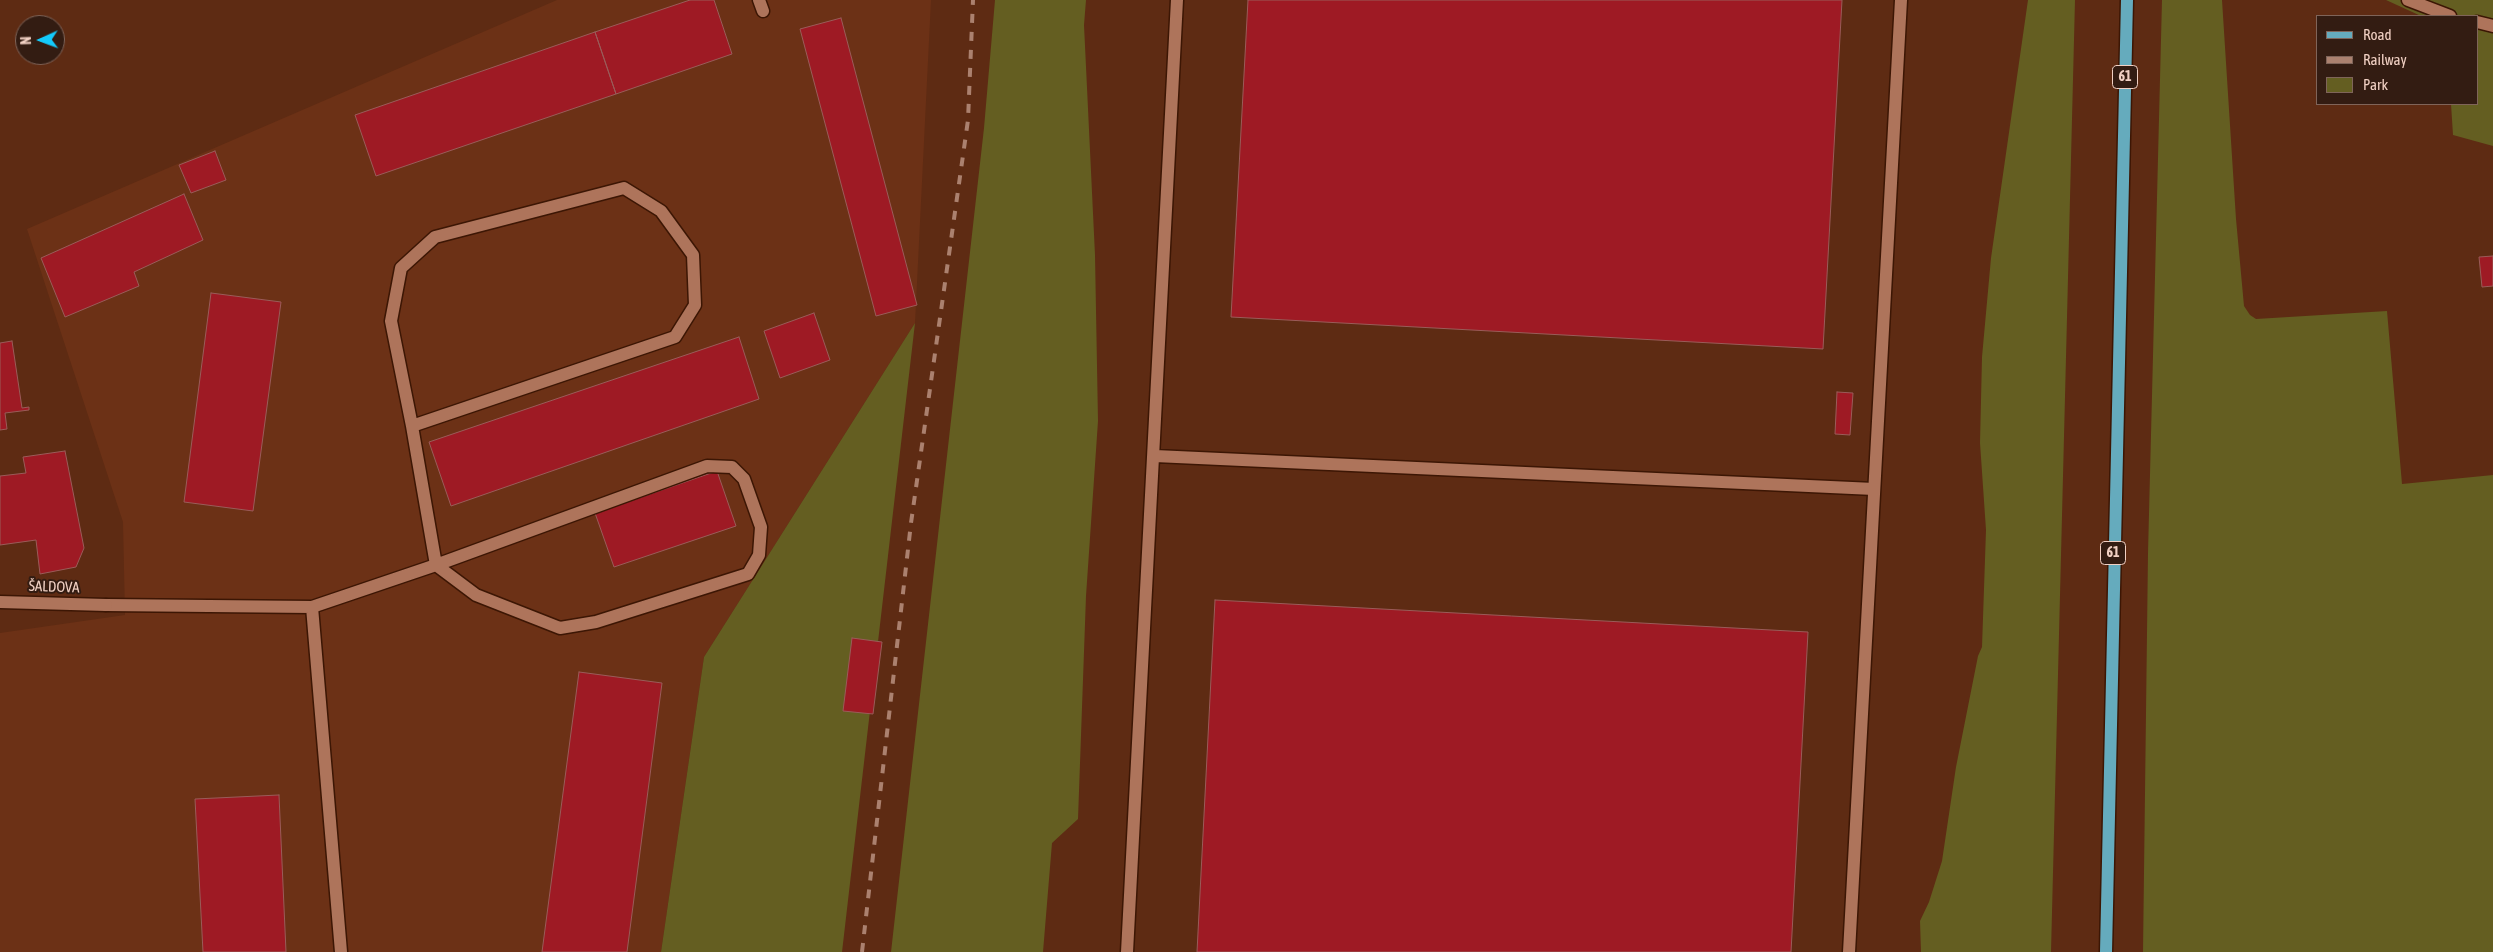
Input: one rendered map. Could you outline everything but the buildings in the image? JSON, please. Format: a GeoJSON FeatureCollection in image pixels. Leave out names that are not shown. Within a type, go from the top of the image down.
{"type":"FeatureCollection","features":[{"type":"Feature","properties":{"kind":"main road","name":"61"},"geometry":{"type":"LineString","coordinates":[[2106,952],[2127,0]]}},
{"type":"Feature","properties":{"kind":"street"},"geometry":{"type":"LineString","coordinates":[[1127,952],[1155,456],[1177,0]]}},
{"type":"Feature","properties":{"kind":"street"},"geometry":{"type":"LineString","coordinates":[[1849,952],[1901,0]]}},
{"type":"Feature","properties":{"kind":"street"},"geometry":{"type":"LineString","coordinates":[[2408,0],[2447,15]]}},
{"type":"Feature","properties":{"kind":"street"},"geometry":{"type":"LineString","coordinates":[[2478,22],[2493,26]]}},
{"type":"Feature","properties":{"kind":"street"},"geometry":{"type":"LineString","coordinates":[[412,426],[675,337],[695,305],[693,255],[661,211],[624,188],[435,237],[401,268],[391,321],[412,426],[436,564]]}},
{"type":"Feature","properties":{"kind":"street"},"geometry":{"type":"LineString","coordinates":[[1155,456],[1874,489]]}},
{"type":"Feature","properties":{"kind":"street","name":"ŠALDOVA"},"geometry":{"type":"LineString","coordinates":[[0,602],[312,607],[707,466],[732,467],[744,479],[761,527],[759,555],[748,574],[596,622],[560,628],[476,596],[436,564]]}},
{"type":"Feature","properties":{"kind":"street"},"geometry":{"type":"LineString","coordinates":[[312,607],[341,952]]}},
{"type":"Feature","properties":{"kind":"shaded area"},"geometry":{"type":"Polygon","coordinates":[[[557,0],[931,0],[915,323],[704,657],[661,952],[0,952],[0,633],[125,615],[123,522],[27,229],[557,0]]]}},
{"type":"Feature","properties":{"kind":"green space"},"geometry":{"type":"Polygon","coordinates":[[[995,0],[1086,0],[1084,25],[1095,255],[1098,421],[1086,596],[1078,819],[1052,843],[1043,952],[891,952],[984,128],[995,0]]]}},
{"type":"Feature","properties":{"kind":"green space"},"geometry":{"type":"Polygon","coordinates":[[[2028,0],[2075,0],[2051,952],[1921,952],[1920,921],[1929,902],[1942,861],[1956,767],[1978,656],[1982,647],[1986,530],[1980,443],[1982,357],[1991,258],[2028,0]]]}},
{"type":"Feature","properties":{"kind":"green space"},"geometry":{"type":"Polygon","coordinates":[[[2162,0],[2222,0],[2236,219],[2244,306],[2250,315],[2256,319],[2387,311],[2402,484],[2493,475],[2493,952],[2143,952],[2148,553],[2162,0]]]}},
{"type":"Feature","properties":{"kind":"green space"},"geometry":{"type":"Polygon","coordinates":[[[2386,0],[2493,0],[2493,146],[2453,135],[2451,105],[2478,105],[2478,15],[2419,15],[2386,0]]]}},
{"type":"Feature","properties":{"kind":"green space"},"geometry":{"type":"Polygon","coordinates":[[[915,323],[842,952],[661,952],[704,657],[915,323]]]}},
{"type":"Feature","properties":{"kind":"railway"},"geometry":{"type":"LineString","coordinates":[[862,952],[911,523],[968,120],[973,0]]}}]}
